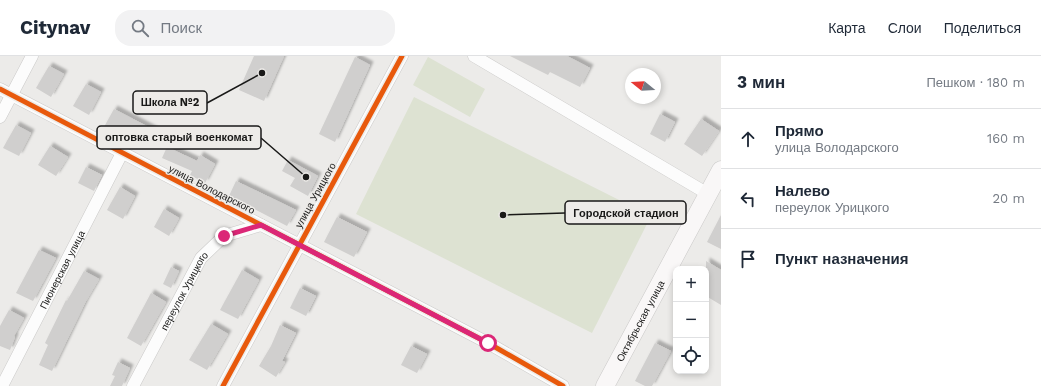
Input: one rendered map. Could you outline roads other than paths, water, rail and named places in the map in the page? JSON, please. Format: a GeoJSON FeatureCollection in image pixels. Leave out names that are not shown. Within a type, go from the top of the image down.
{"type":"FeatureCollection","features":[{"type":"Feature","properties":{"kind":"street"},"geometry":{"type":"LineString","coordinates":[[0,117],[32,56]]}},
{"type":"Feature","properties":{"kind":"street","name":"улица Урицкого"},"geometry":{"type":"LineString","coordinates":[[223,386],[298,244],[402,56]]}},
{"type":"Feature","properties":{"kind":"street"},"geometry":{"type":"LineString","coordinates":[[474,56],[708,194]]}},
{"type":"Feature","properties":{"kind":"street","name":"улица Володарского"},"geometry":{"type":"LineString","coordinates":[[0,89],[488,343],[563,386]]}},
{"type":"Feature","properties":{"kind":"street","name":"Пионерская улица"},"geometry":{"type":"LineString","coordinates":[[2,386],[122,153]]}},
{"type":"Feature","properties":{"kind":"street","name":"Октябрьская улица"},"geometry":{"type":"LineString","coordinates":[[605,386],[721,170]]}},
{"type":"Feature","properties":{"kind":"street","name":"переулок Урицкого"},"geometry":{"type":"LineString","coordinates":[[133,386],[201,258],[224,236],[261,225]]}},
{"type":"Feature","properties":{"kind":"place","name":"Школа №2"},"geometry":{"type":"Point","coordinates":[262,73]}},
{"type":"Feature","properties":{"kind":"place","name":"оптовка старый военкомат"},"geometry":{"type":"Point","coordinates":[306,177]}},
{"type":"Feature","properties":{"kind":"place","name":"Городской стадион"},"geometry":{"type":"Point","coordinates":[503,215]}}]}
